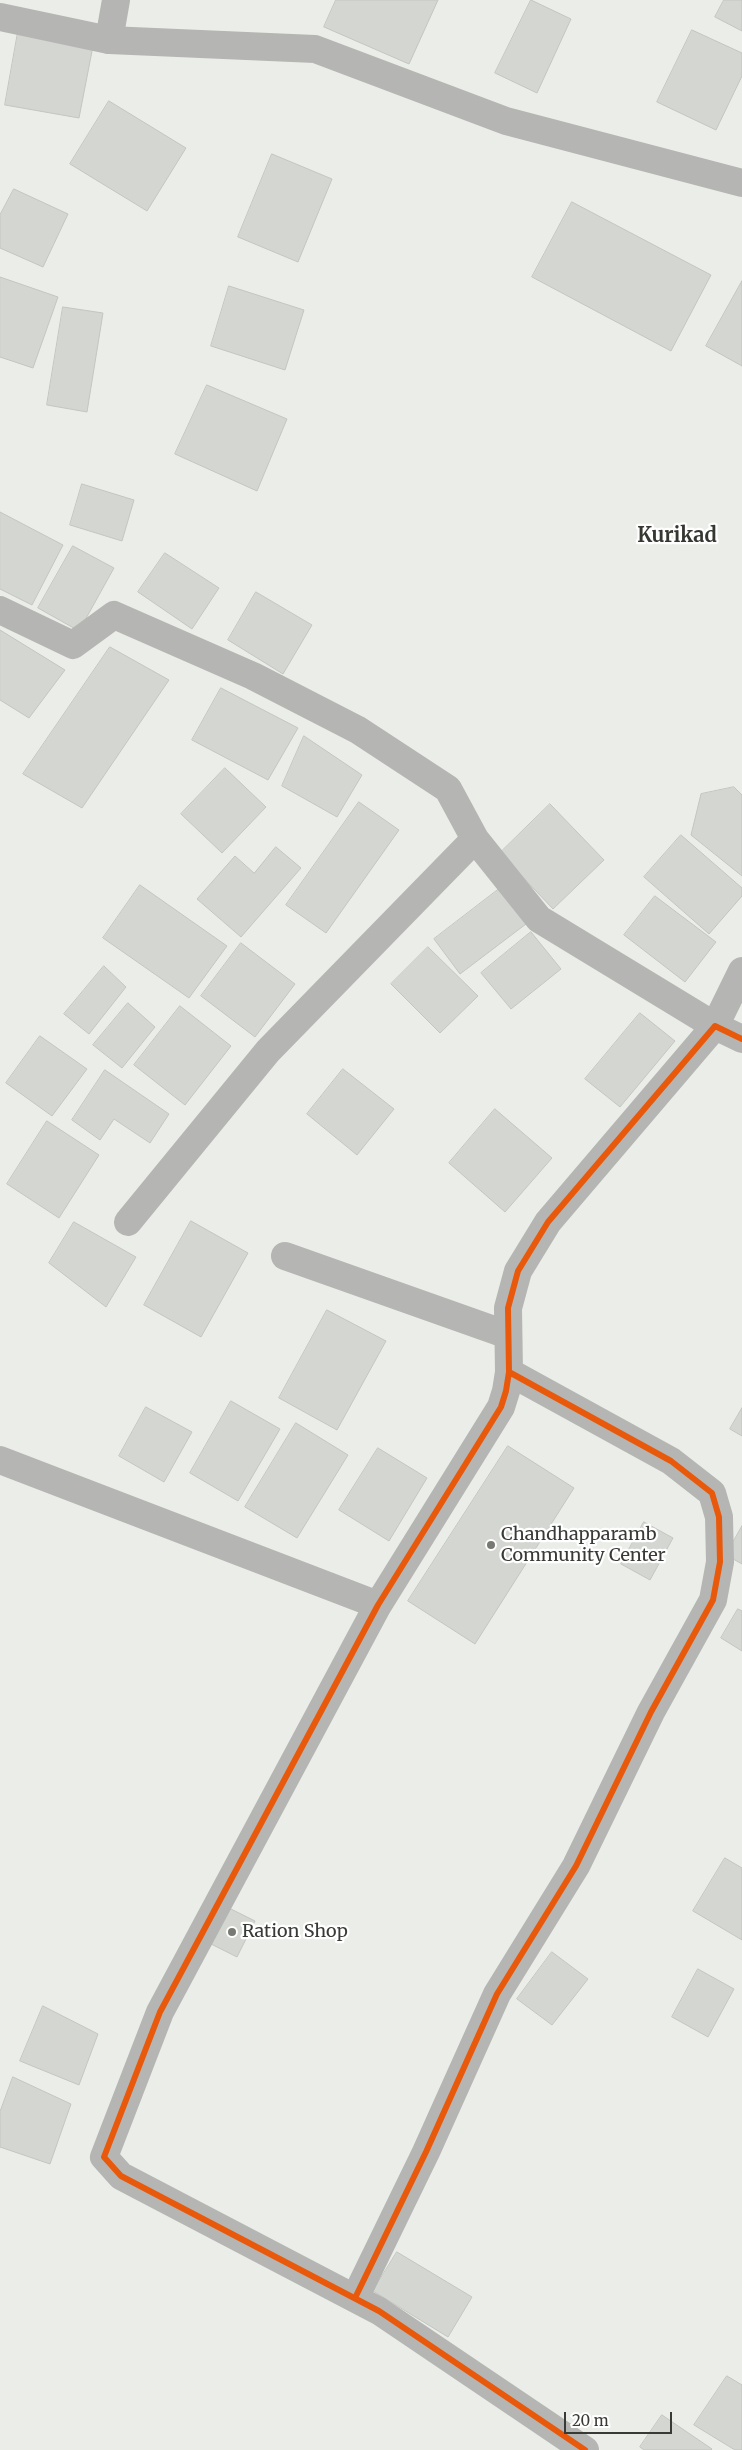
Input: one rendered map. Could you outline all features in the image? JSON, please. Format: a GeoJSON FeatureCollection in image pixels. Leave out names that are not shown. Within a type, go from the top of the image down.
{"type":"FeatureCollection","features":[{"type":"Feature","properties":{"kind":"street"},"geometry":{"type":"LineString","coordinates":[[109,40],[116,0]]}},
{"type":"Feature","properties":{"kind":"street"},"geometry":{"type":"LineString","coordinates":[[0,17],[109,40],[316,49],[506,121],[742,183]]}},
{"type":"Feature","properties":{"kind":"street"},"geometry":{"type":"LineString","coordinates":[[0,610],[73,645],[114,615],[252,676],[358,730],[448,789],[475,839],[539,919],[715,1026],[742,1039]]}},
{"type":"Feature","properties":{"kind":"street"},"geometry":{"type":"LineString","coordinates":[[128,1222],[268,1051],[475,839]]}},
{"type":"Feature","properties":{"kind":"street"},"geometry":{"type":"LineString","coordinates":[[585,2450],[379,2311],[120,2176],[104,2157],[160,2012],[378,1605],[501,1407],[509,1372],[508,1308],[518,1271],[548,1222],[715,1026],[742,971]]}},
{"type":"Feature","properties":{"kind":"street"},"geometry":{"type":"LineString","coordinates":[[285,1256],[508,1335]]}},
{"type":"Feature","properties":{"kind":"street"},"geometry":{"type":"LineString","coordinates":[[355,2298],[426,2152],[497,1994],[576,1866],[651,1712],[713,1600],[720,1562],[719,1517],[712,1493],[671,1461],[509,1372]]}},
{"type":"Feature","properties":{"kind":"street"},"geometry":{"type":"LineString","coordinates":[[0,1460],[378,1605]]}},
{"type":"Feature","properties":{"kind":"building"},"geometry":{"type":"Polygon","coordinates":[[[336,0],[438,0],[409,64],[324,27],[336,0]]]}},
{"type":"Feature","properties":{"kind":"building"},"geometry":{"type":"Polygon","coordinates":[[[531,0],[571,19],[537,93],[495,73],[531,0]]]}},
{"type":"Feature","properties":{"kind":"building"},"geometry":{"type":"Polygon","coordinates":[[[724,0],[742,0],[742,31],[715,17],[724,0]]]}},
{"type":"Feature","properties":{"kind":"building"},"geometry":{"type":"Polygon","coordinates":[[[692,30],[742,53],[742,76],[716,130],[657,102],[692,30]]]}},
{"type":"Feature","properties":{"kind":"building"},"geometry":{"type":"Polygon","coordinates":[[[18,32],[93,46],[79,118],[5,105],[18,32]]]}},
{"type":"Feature","properties":{"kind":"building"},"geometry":{"type":"Polygon","coordinates":[[[109,101],[186,148],[147,211],[70,164],[109,101]]]}},
{"type":"Feature","properties":{"kind":"building"},"geometry":{"type":"Polygon","coordinates":[[[272,154],[332,179],[298,262],[238,237],[272,154]]]}},
{"type":"Feature","properties":{"kind":"building"},"geometry":{"type":"Polygon","coordinates":[[[14,189],[68,214],[43,267],[0,248],[0,215],[14,189]]]}},
{"type":"Feature","properties":{"kind":"building"},"geometry":{"type":"Polygon","coordinates":[[[572,202],[711,275],[671,351],[532,277],[572,202]]]}},
{"type":"Feature","properties":{"kind":"building"},"geometry":{"type":"Polygon","coordinates":[[[0,277],[58,297],[33,368],[0,357],[0,277]]]}},
{"type":"Feature","properties":{"kind":"building"},"geometry":{"type":"Polygon","coordinates":[[[742,281],[742,366],[706,346],[742,281]]]}},
{"type":"Feature","properties":{"kind":"building"},"geometry":{"type":"Polygon","coordinates":[[[229,286],[304,310],[285,370],[211,346],[229,286]]]}},
{"type":"Feature","properties":{"kind":"building"},"geometry":{"type":"Polygon","coordinates":[[[63,307],[103,313],[87,412],[47,405],[63,307]]]}},
{"type":"Feature","properties":{"kind":"building"},"geometry":{"type":"Polygon","coordinates":[[[207,385],[287,419],[257,491],[175,454],[207,385]]]}},
{"type":"Feature","properties":{"kind":"building"},"geometry":{"type":"Polygon","coordinates":[[[82,484],[134,500],[122,541],[70,525],[82,484]]]}},
{"type":"Feature","properties":{"kind":"building"},"geometry":{"type":"Polygon","coordinates":[[[0,512],[63,545],[32,605],[0,589],[0,512]]]}},
{"type":"Feature","properties":{"kind":"building"},"geometry":{"type":"Polygon","coordinates":[[[73,546],[114,568],[79,631],[38,608],[73,546]]]}},
{"type":"Feature","properties":{"kind":"building"},"geometry":{"type":"Polygon","coordinates":[[[165,553],[219,588],[192,629],[138,592],[165,553]]]}},
{"type":"Feature","properties":{"kind":"building"},"geometry":{"type":"Polygon","coordinates":[[[256,592],[312,625],[283,674],[228,640],[256,592]]]}},
{"type":"Feature","properties":{"kind":"building"},"geometry":{"type":"Polygon","coordinates":[[[0,630],[65,670],[29,718],[0,700],[0,630]]]}},
{"type":"Feature","properties":{"kind":"building"},"geometry":{"type":"Polygon","coordinates":[[[110,647],[169,680],[82,808],[23,774],[110,647]]]}},
{"type":"Feature","properties":{"kind":"building"},"geometry":{"type":"Polygon","coordinates":[[[221,688],[298,728],[268,780],[192,740],[221,688]]]}},
{"type":"Feature","properties":{"kind":"building"},"geometry":{"type":"Polygon","coordinates":[[[304,736],[362,775],[337,817],[282,786],[304,736]]]}},
{"type":"Feature","properties":{"kind":"building"},"geometry":{"type":"Polygon","coordinates":[[[225,768],[266,807],[222,853],[181,814],[225,768]]]}},
{"type":"Feature","properties":{"kind":"building"},"geometry":{"type":"Polygon","coordinates":[[[734,787],[742,795],[742,876],[691,835],[701,794],[734,787]]]}},
{"type":"Feature","properties":{"kind":"building"},"geometry":{"type":"Polygon","coordinates":[[[359,802],[399,830],[326,933],[286,905],[359,802]]]}},
{"type":"Feature","properties":{"kind":"building"},"geometry":{"type":"Polygon","coordinates":[[[550,804],[604,860],[553,909],[500,853],[550,804]]]}},
{"type":"Feature","properties":{"kind":"building"},"geometry":{"type":"Polygon","coordinates":[[[681,835],[742,888],[742,896],[709,934],[644,877],[681,835]]]}},
{"type":"Feature","properties":{"kind":"building"},"geometry":{"type":"Polygon","coordinates":[[[276,847],[301,868],[241,937],[197,899],[235,856],[254,873],[276,847]]]}},
{"type":"Feature","properties":{"kind":"building"},"geometry":{"type":"Polygon","coordinates":[[[140,885],[227,946],[189,998],[103,938],[140,885]]]}},
{"type":"Feature","properties":{"kind":"building"},"geometry":{"type":"Polygon","coordinates":[[[499,889],[526,924],[460,974],[434,939],[499,889]]]}},
{"type":"Feature","properties":{"kind":"building"},"geometry":{"type":"Polygon","coordinates":[[[655,896],[716,942],[685,982],[624,935],[655,896]]]}},
{"type":"Feature","properties":{"kind":"building"},"geometry":{"type":"Polygon","coordinates":[[[531,932],[561,969],[511,1009],[481,973],[531,932]]]}},
{"type":"Feature","properties":{"kind":"building"},"geometry":{"type":"Polygon","coordinates":[[[241,943],[295,984],[255,1037],[201,996],[241,943]]]}},
{"type":"Feature","properties":{"kind":"building"},"geometry":{"type":"Polygon","coordinates":[[[428,947],[478,996],[440,1033],[391,984],[428,947]]]}},
{"type":"Feature","properties":{"kind":"building"},"geometry":{"type":"Polygon","coordinates":[[[104,966],[126,987],[89,1034],[64,1014],[104,966]]]}},
{"type":"Feature","properties":{"kind":"building"},"geometry":{"type":"Polygon","coordinates":[[[128,1003],[155,1027],[122,1068],[93,1045],[128,1003]]]}},
{"type":"Feature","properties":{"kind":"building"},"geometry":{"type":"Polygon","coordinates":[[[180,1006],[231,1046],[185,1105],[134,1065],[180,1006]]]}},
{"type":"Feature","properties":{"kind":"building"},"geometry":{"type":"Polygon","coordinates":[[[640,1013],[675,1041],[620,1107],[585,1079],[640,1013]]]}},
{"type":"Feature","properties":{"kind":"building"},"geometry":{"type":"Polygon","coordinates":[[[40,1036],[87,1069],[52,1116],[6,1083],[40,1036]]]}},
{"type":"Feature","properties":{"kind":"building"},"geometry":{"type":"Polygon","coordinates":[[[343,1069],[394,1109],[357,1155],[307,1114],[343,1069]]]}},
{"type":"Feature","properties":{"kind":"building"},"geometry":{"type":"Polygon","coordinates":[[[105,1070],[169,1114],[150,1143],[114,1119],[100,1140],[72,1120],[105,1070]]]}},
{"type":"Feature","properties":{"kind":"building"},"geometry":{"type":"Polygon","coordinates":[[[495,1109],[552,1158],[505,1212],[449,1163],[495,1109]]]}},
{"type":"Feature","properties":{"kind":"building"},"geometry":{"type":"Polygon","coordinates":[[[47,1121],[99,1155],[59,1218],[7,1184],[47,1121]]]}},
{"type":"Feature","properties":{"kind":"building"},"geometry":{"type":"Polygon","coordinates":[[[191,1221],[248,1253],[201,1337],[144,1305],[191,1221]]]}},
{"type":"Feature","properties":{"kind":"building"},"geometry":{"type":"Polygon","coordinates":[[[74,1222],[136,1257],[106,1307],[49,1263],[74,1222]]]}},
{"type":"Feature","properties":{"kind":"building"},"geometry":{"type":"Polygon","coordinates":[[[327,1310],[386,1341],[337,1430],[279,1398],[327,1310]]]}},
{"type":"Feature","properties":{"kind":"building"},"geometry":{"type":"Polygon","coordinates":[[[231,1401],[280,1429],[238,1501],[190,1473],[231,1401]]]}},
{"type":"Feature","properties":{"kind":"building"},"geometry":{"type":"Polygon","coordinates":[[[146,1407],[192,1432],[164,1482],[119,1456],[146,1407]]]}},
{"type":"Feature","properties":{"kind":"building"},"geometry":{"type":"Polygon","coordinates":[[[742,1408],[742,1436],[730,1429],[742,1408]]]}},
{"type":"Feature","properties":{"kind":"building"},"geometry":{"type":"Polygon","coordinates":[[[296,1423],[348,1455],[297,1538],[245,1507],[296,1423]]]}},
{"type":"Feature","properties":{"kind":"building","name":"Chandhapparamb Community Center"},"geometry":{"type":"Polygon","coordinates":[[[508,1446],[574,1488],[475,1644],[408,1601],[508,1446]]]}},
{"type":"Feature","properties":{"kind":"building"},"geometry":{"type":"Polygon","coordinates":[[[378,1448],[427,1478],[389,1541],[339,1510],[378,1448]]]}},
{"type":"Feature","properties":{"kind":"building"},"geometry":{"type":"Polygon","coordinates":[[[644,1522],[673,1538],[650,1580],[621,1564],[644,1522]]]}},
{"type":"Feature","properties":{"kind":"building"},"geometry":{"type":"Polygon","coordinates":[[[742,1526],[742,1564],[726,1555],[742,1526]]]}},
{"type":"Feature","properties":{"kind":"building"},"geometry":{"type":"Polygon","coordinates":[[[738,1609],[742,1611],[742,1651],[721,1638],[738,1609]]]}},
{"type":"Feature","properties":{"kind":"building"},"geometry":{"type":"Polygon","coordinates":[[[725,1858],[742,1868],[742,1940],[693,1911],[725,1858]]]}},
{"type":"Feature","properties":{"kind":"building","name":"Ration Shop"},"geometry":{"type":"Polygon","coordinates":[[[227,1907],[255,1921],[237,1957],[209,1943],[227,1907]]]}},
{"type":"Feature","properties":{"kind":"building"},"geometry":{"type":"Polygon","coordinates":[[[552,1952],[588,1979],[552,2025],[517,1999],[552,1952]]]}},
{"type":"Feature","properties":{"kind":"building"},"geometry":{"type":"Polygon","coordinates":[[[698,1969],[734,1989],[708,2037],[672,2017],[698,1969]]]}},
{"type":"Feature","properties":{"kind":"building"},"geometry":{"type":"Polygon","coordinates":[[[43,2006],[98,2034],[79,2085],[20,2061],[43,2006]]]}},
{"type":"Feature","properties":{"kind":"building"},"geometry":{"type":"Polygon","coordinates":[[[13,2077],[71,2104],[50,2164],[0,2147],[0,2112],[13,2077]]]}},
{"type":"Feature","properties":{"kind":"building"},"geometry":{"type":"Polygon","coordinates":[[[397,2252],[472,2297],[448,2337],[373,2291],[397,2252]]]}},
{"type":"Feature","properties":{"kind":"building"},"geometry":{"type":"Polygon","coordinates":[[[727,2376],[742,2385],[742,2450],[735,2450],[694,2425],[727,2376]]]}},
{"type":"Feature","properties":{"kind":"building"},"geometry":{"type":"Polygon","coordinates":[[[662,2415],[712,2449],[644,2450],[640,2447],[662,2415]]]}},
{"type":"Feature","properties":{"kind":"cycle path"},"geometry":{"type":"LineString","coordinates":[[585,2450],[379,2311],[121,2176],[104,2157],[160,2012],[378,1605],[501,1407],[509,1372],[508,1308],[518,1271],[548,1222],[715,1026],[742,1039]]}},
{"type":"Feature","properties":{"kind":"cycle path"},"geometry":{"type":"LineString","coordinates":[[355,2298],[426,2152],[497,1994],[576,1866],[651,1712],[713,1600],[720,1562],[719,1517],[712,1493],[671,1461],[509,1372]]}},
{"type":"Feature","properties":{"kind":"place","name":"Chandhapparamb Community Center"},"geometry":{"type":"Point","coordinates":[491,1545]}},
{"type":"Feature","properties":{"kind":"place","name":"Ration Shop"},"geometry":{"type":"Point","coordinates":[232,1932]}},
{"type":"Feature","properties":{"kind":"district","name":"Kurikad"},"geometry":{"type":"Point","coordinates":[677,536]}}]}
